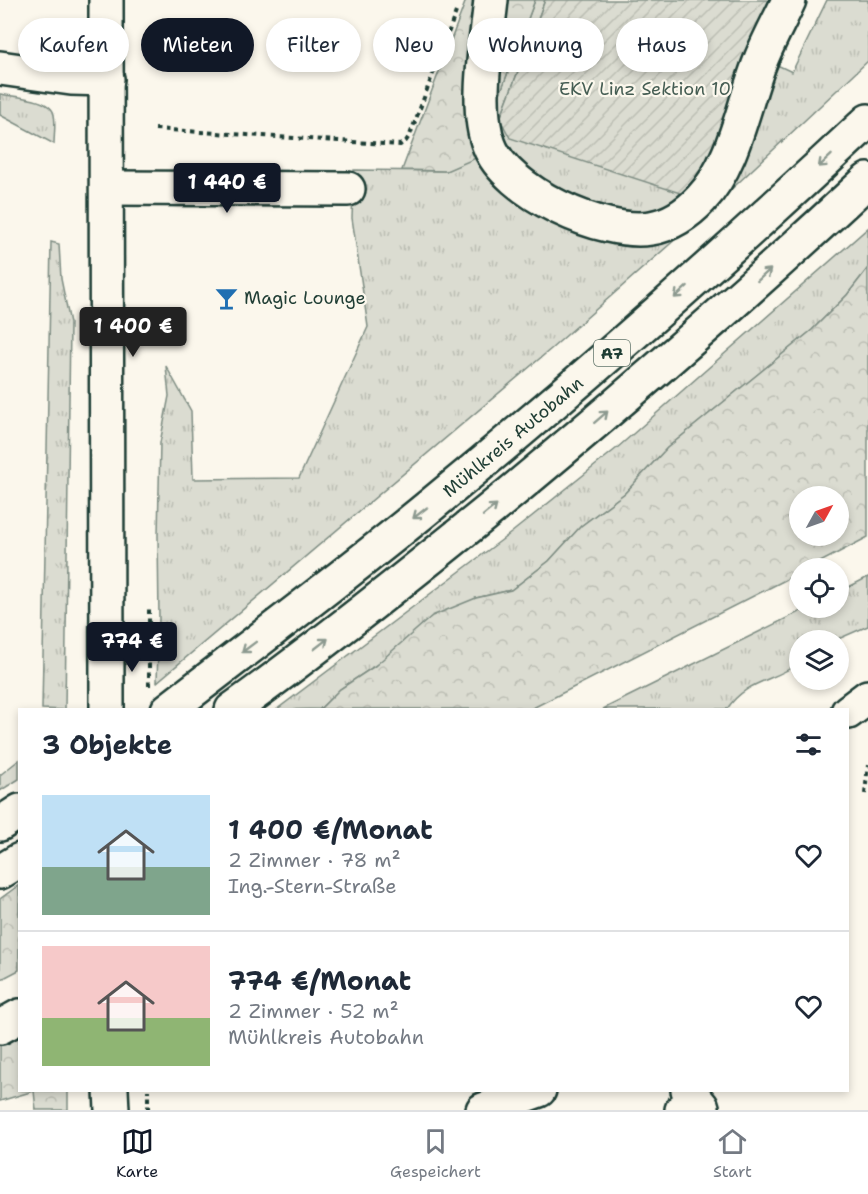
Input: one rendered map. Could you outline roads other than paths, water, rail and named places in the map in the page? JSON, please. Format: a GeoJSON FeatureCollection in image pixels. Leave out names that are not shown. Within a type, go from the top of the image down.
{"type":"FeatureCollection","features":[{"type":"Feature","properties":{"kind":"main road"},"geometry":{"type":"LineString","coordinates":[[106,0],[107,708]]}},
{"type":"Feature","properties":{"kind":"main road"},"geometry":{"type":"LineString","coordinates":[[491,0],[482,103],[484,126],[492,153],[514,180],[544,199],[605,225],[623,229],[640,229],[664,225],[681,216],[701,199],[716,181],[728,156],[760,60],[789,0]]}},
{"type":"Feature","properties":{"kind":"main road"},"geometry":{"type":"LineString","coordinates":[[0,68],[71,78],[106,79]]}},
{"type":"Feature","properties":{"kind":"main road","name":"Mühlkreis Autobahn"},"geometry":{"type":"LineString","coordinates":[[158,698],[345,573],[551,406],[736,243],[868,121]]}},
{"type":"Feature","properties":{"kind":"main road","name":"A7"},"geometry":{"type":"LineString","coordinates":[[235,708],[372,604],[557,455],[688,342],[868,180]]}},
{"type":"Feature","properties":{"kind":"main road"},"geometry":{"type":"LineString","coordinates":[[107,188],[348,189]]}},
{"type":"Feature","properties":{"kind":"main road"},"geometry":{"type":"LineString","coordinates":[[849,711],[868,697]]}},
{"type":"Feature","properties":{"kind":"main road"},"geometry":{"type":"LineString","coordinates":[[0,824],[18,812]]}},
{"type":"Feature","properties":{"kind":"main road"},"geometry":{"type":"LineString","coordinates":[[0,872],[18,861]]}},
{"type":"Feature","properties":{"kind":"main road"},"geometry":{"type":"LineString","coordinates":[[0,1027],[18,1017]]}},
{"type":"Feature","properties":{"kind":"main road"},"geometry":{"type":"LineString","coordinates":[[111,1092],[111,1110]]}},
{"type":"Feature","properties":{"kind":"main road"},"geometry":{"type":"LineString","coordinates":[[483,1110],[533,1092]]}},
{"type":"Feature","properties":{"kind":"place","name":"Magic Lounge"},"geometry":{"type":"Point","coordinates":[226,298]}},
{"type":"Feature","properties":{"kind":"park label","name":"EKV Linz Sektion 10"},"geometry":{"type":"Point","coordinates":[645,89]}}]}
